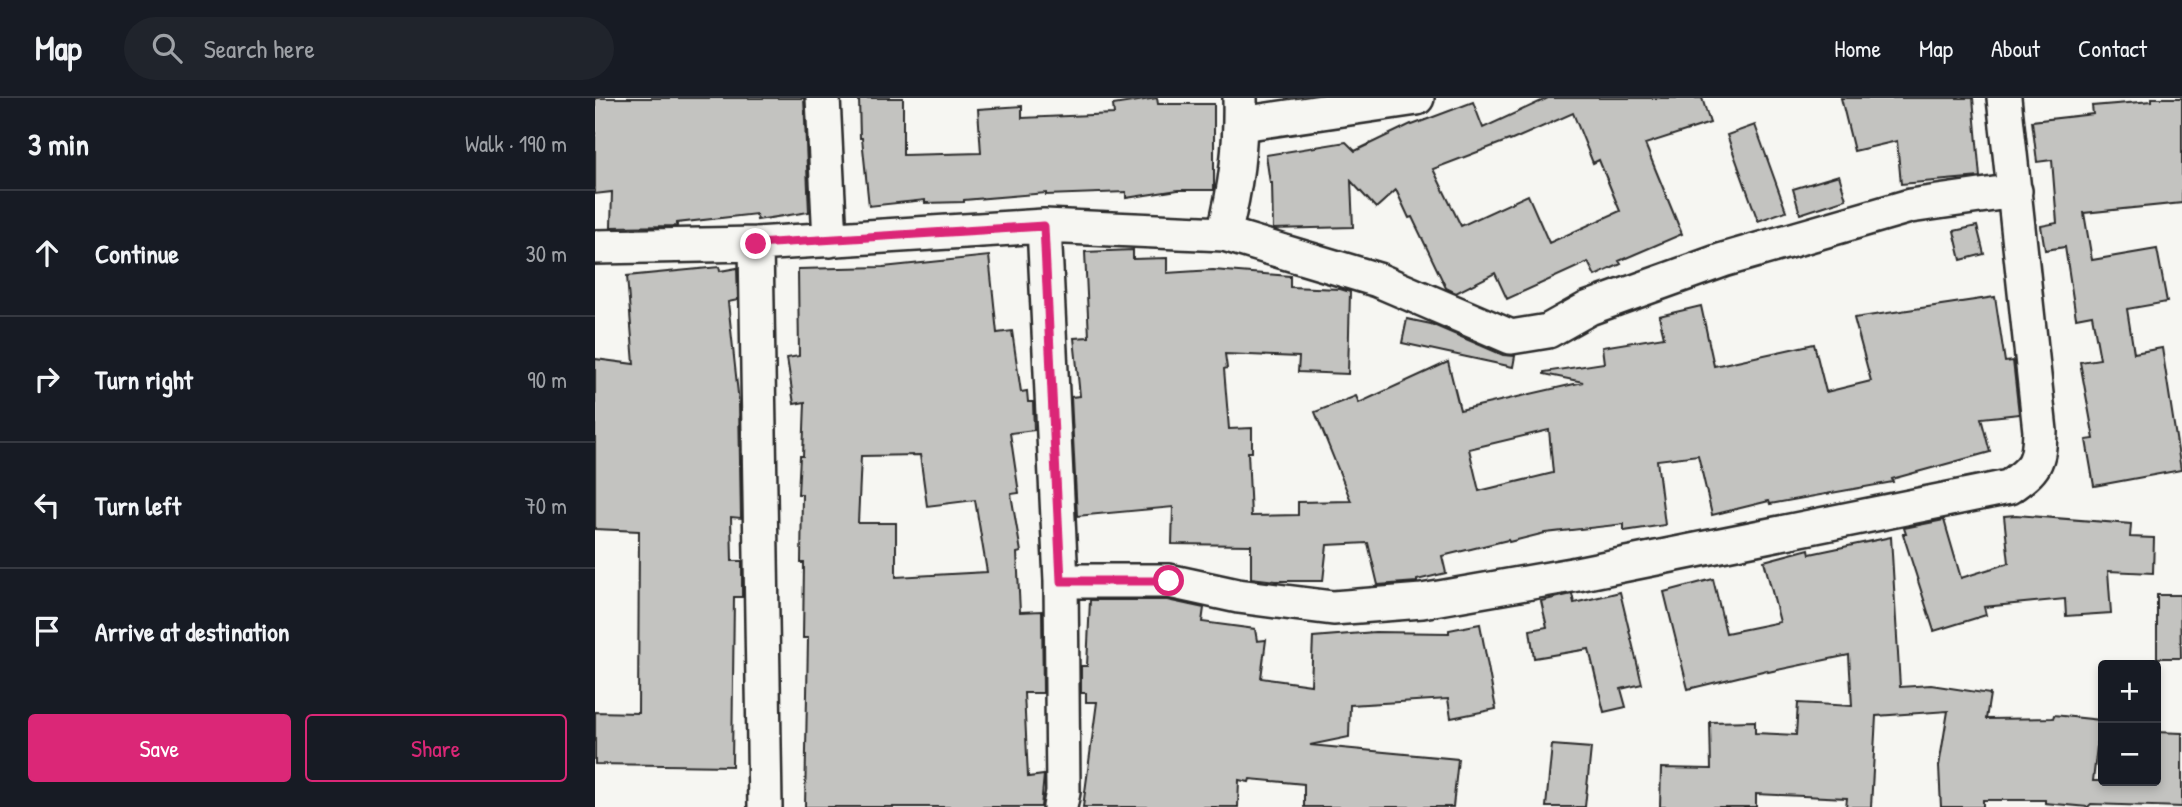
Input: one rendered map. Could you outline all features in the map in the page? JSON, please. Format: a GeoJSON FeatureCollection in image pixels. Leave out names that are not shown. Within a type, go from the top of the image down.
{"type":"FeatureCollection","features":[{"type":"Feature","properties":{"kind":"street"},"geometry":{"type":"LineString","coordinates":[[824,98],[830,240]]}},
{"type":"Feature","properties":{"kind":"street"},"geometry":{"type":"LineString","coordinates":[[1240,112],[1248,123],[1417,98]]}},
{"type":"Feature","properties":{"kind":"street"},"geometry":{"type":"LineString","coordinates":[[1061,581],[1169,581],[1238,596],[1333,608],[1422,601],[1572,575],[2009,487],[2028,474],[2040,455],[2040,430],[2004,98]]}},
{"type":"Feature","properties":{"kind":"street"},"geometry":{"type":"LineString","coordinates":[[1224,234],[1236,188],[1240,112]]}},
{"type":"Feature","properties":{"kind":"street"},"geometry":{"type":"LineString","coordinates":[[595,247],[756,244],[1044,226],[1224,234],[1378,280],[1511,337],[1548,331],[1589,307],[1699,269],[1910,206],[2015,191]]}},
{"type":"Feature","properties":{"kind":"street"},"geometry":{"type":"LineString","coordinates":[[1044,226],[1061,581],[1061,807]]}},
{"type":"Feature","properties":{"kind":"street"},"geometry":{"type":"LineString","coordinates":[[756,244],[765,807]]}},
{"type":"Feature","properties":{"kind":"building"},"geometry":{"type":"Polygon","coordinates":[[[595,98],[804,98],[809,212],[757,220],[756,214],[677,223],[677,226],[611,227],[612,192],[595,194],[595,98]]]}},
{"type":"Feature","properties":{"kind":"building"},"geometry":{"type":"Polygon","coordinates":[[[859,98],[903,98],[903,155],[981,153],[978,109],[1022,106],[1022,118],[1114,114],[1113,105],[1157,98],[1158,104],[1214,104],[1214,190],[1178,190],[1126,198],[1126,192],[1046,193],[964,202],[925,203],[925,200],[869,206],[860,138],[859,98]]]}},
{"type":"Feature","properties":{"kind":"building"},"geometry":{"type":"Polygon","coordinates":[[[1548,98],[1702,98],[1710,123],[1645,144],[1682,234],[1619,261],[1621,264],[1595,276],[1588,262],[1507,299],[1495,273],[1456,293],[1446,288],[1396,190],[1376,208],[1351,181],[1353,227],[1273,229],[1272,183],[1266,155],[1346,142],[1355,151],[1411,124],[1473,102],[1483,128],[1548,98]],[[1573,113],[1510,141],[1433,169],[1461,226],[1528,195],[1549,243],[1620,211],[1599,160],[1593,163],[1573,113]]]}},
{"type":"Feature","properties":{"kind":"building"},"geometry":{"type":"Polygon","coordinates":[[[1841,98],[1973,98],[1980,177],[1901,184],[1897,141],[1854,151],[1841,98]]]}},
{"type":"Feature","properties":{"kind":"building"},"geometry":{"type":"Polygon","coordinates":[[[2152,98],[2182,98],[2182,203],[2084,213],[2092,260],[2157,249],[2167,302],[2127,309],[2134,353],[2162,348],[2181,470],[2094,486],[2086,440],[2094,439],[2080,362],[2100,359],[2092,315],[2076,318],[2065,247],[2045,250],[2041,226],[2057,223],[2052,160],[2037,162],[2032,121],[2093,114],[2092,106],[2152,101],[2152,98]]]}},
{"type":"Feature","properties":{"kind":"building"},"geometry":{"type":"Polygon","coordinates":[[[1755,125],[1786,211],[1758,221],[1727,135],[1755,125]]]}},
{"type":"Feature","properties":{"kind":"building"},"geometry":{"type":"Polygon","coordinates":[[[1839,175],[1846,199],[1800,214],[1793,189],[1839,175]]]}},
{"type":"Feature","properties":{"kind":"building"},"geometry":{"type":"Polygon","coordinates":[[[1977,226],[1984,254],[1961,260],[1954,231],[1977,226]]]}},
{"type":"Feature","properties":{"kind":"building"},"geometry":{"type":"Polygon","coordinates":[[[1133,250],[1133,259],[1167,258],[1167,273],[1213,270],[1290,276],[1290,287],[1340,289],[1350,292],[1348,374],[1298,372],[1299,357],[1225,354],[1229,429],[1252,428],[1252,452],[1248,452],[1251,516],[1298,515],[1298,502],[1351,501],[1315,412],[1356,396],[1359,403],[1448,362],[1460,410],[1583,382],[1544,372],[1604,363],[1602,347],[1664,337],[1659,316],[1701,306],[1714,366],[1814,344],[1826,392],[1871,381],[1854,318],[1995,297],[2005,362],[2013,361],[2019,414],[1981,418],[1990,452],[1892,479],[1893,482],[1770,504],[1769,501],[1712,515],[1698,455],[1657,460],[1665,525],[1624,531],[1624,524],[1545,533],[1509,542],[1508,540],[1442,556],[1446,573],[1417,582],[1378,585],[1368,543],[1327,545],[1323,581],[1251,578],[1251,545],[1172,544],[1173,507],[1077,516],[1071,397],[1080,396],[1074,338],[1089,337],[1085,252],[1133,250]],[[1549,430],[1469,449],[1479,491],[1553,473],[1549,430]]]}},
{"type":"Feature","properties":{"kind":"building"},"geometry":{"type":"Polygon","coordinates":[[[989,256],[997,333],[1012,331],[1021,392],[1027,391],[1028,402],[1033,402],[1034,430],[1010,433],[1019,493],[1011,494],[1021,552],[1017,553],[1020,612],[1042,611],[1043,693],[1024,693],[1028,777],[1044,775],[1041,807],[805,807],[808,638],[803,638],[802,494],[798,494],[800,456],[803,456],[805,402],[794,404],[787,358],[799,356],[798,269],[883,267],[989,256]],[[920,455],[861,456],[858,523],[896,523],[896,577],[987,572],[975,500],[927,506],[920,455]]]}},
{"type":"Feature","properties":{"kind":"building"},"geometry":{"type":"Polygon","coordinates":[[[719,267],[720,271],[737,268],[738,300],[728,302],[739,403],[741,518],[731,517],[732,561],[742,561],[742,597],[734,597],[732,766],[595,764],[595,712],[638,713],[639,531],[595,529],[595,359],[634,364],[627,276],[719,267]]]}},
{"type":"Feature","properties":{"kind":"building"},"geometry":{"type":"Polygon","coordinates":[[[1407,319],[1431,324],[1503,355],[1515,356],[1513,367],[1402,343],[1407,319]]]}},
{"type":"Feature","properties":{"kind":"building"},"geometry":{"type":"Polygon","coordinates":[[[2004,516],[2131,524],[2130,537],[2154,538],[2153,573],[2108,571],[2111,613],[2066,616],[2065,599],[1984,607],[1986,615],[1934,631],[1903,534],[1906,534],[1904,528],[1944,520],[1961,578],[2009,563],[2004,516]]]}},
{"type":"Feature","properties":{"kind":"building"},"geometry":{"type":"Polygon","coordinates":[[[1891,537],[1900,687],[1931,685],[1990,694],[1986,719],[2053,718],[2054,715],[2098,720],[2093,781],[2098,781],[2098,786],[2161,786],[2161,732],[2182,733],[2182,807],[2091,804],[2088,807],[2045,803],[2045,800],[1983,800],[1983,807],[1941,807],[1939,766],[1948,711],[1876,716],[1871,807],[1846,807],[1847,798],[1756,794],[1756,807],[1660,807],[1661,768],[1711,769],[1710,722],[1755,721],[1755,733],[1796,735],[1798,703],[1852,706],[1849,655],[1768,672],[1767,670],[1688,689],[1664,592],[1713,579],[1726,633],[1780,622],[1764,561],[1809,549],[1810,554],[1891,537]]]}},
{"type":"Feature","properties":{"kind":"building"},"geometry":{"type":"Polygon","coordinates":[[[1620,592],[1642,684],[1621,689],[1626,707],[1604,712],[1589,649],[1534,658],[1530,630],[1547,627],[1541,601],[1572,594],[1574,603],[1620,592]]]}},
{"type":"Feature","properties":{"kind":"building"},"geometry":{"type":"Polygon","coordinates":[[[2157,595],[2180,595],[2181,658],[2157,658],[2157,595]]]}},
{"type":"Feature","properties":{"kind":"building"},"geometry":{"type":"Polygon","coordinates":[[[1090,600],[1167,600],[1204,608],[1202,622],[1255,629],[1257,641],[1266,640],[1261,678],[1311,685],[1313,637],[1375,632],[1449,633],[1449,630],[1480,624],[1496,709],[1451,718],[1448,699],[1350,705],[1349,737],[1310,745],[1458,759],[1453,807],[1304,807],[1304,784],[1250,779],[1249,782],[1239,780],[1238,807],[1083,807],[1097,702],[1086,702],[1086,693],[1081,693],[1081,666],[1087,666],[1090,600]]]}},
{"type":"Feature","properties":{"kind":"building"},"geometry":{"type":"Polygon","coordinates":[[[1552,745],[1591,748],[1585,807],[1546,807],[1552,745]]]}},
{"type":"Feature","properties":{"kind":"route"},"geometry":{"type":"LineString","coordinates":[[756,244],[1044,226],[1061,581],[1169,581]]}}]}
